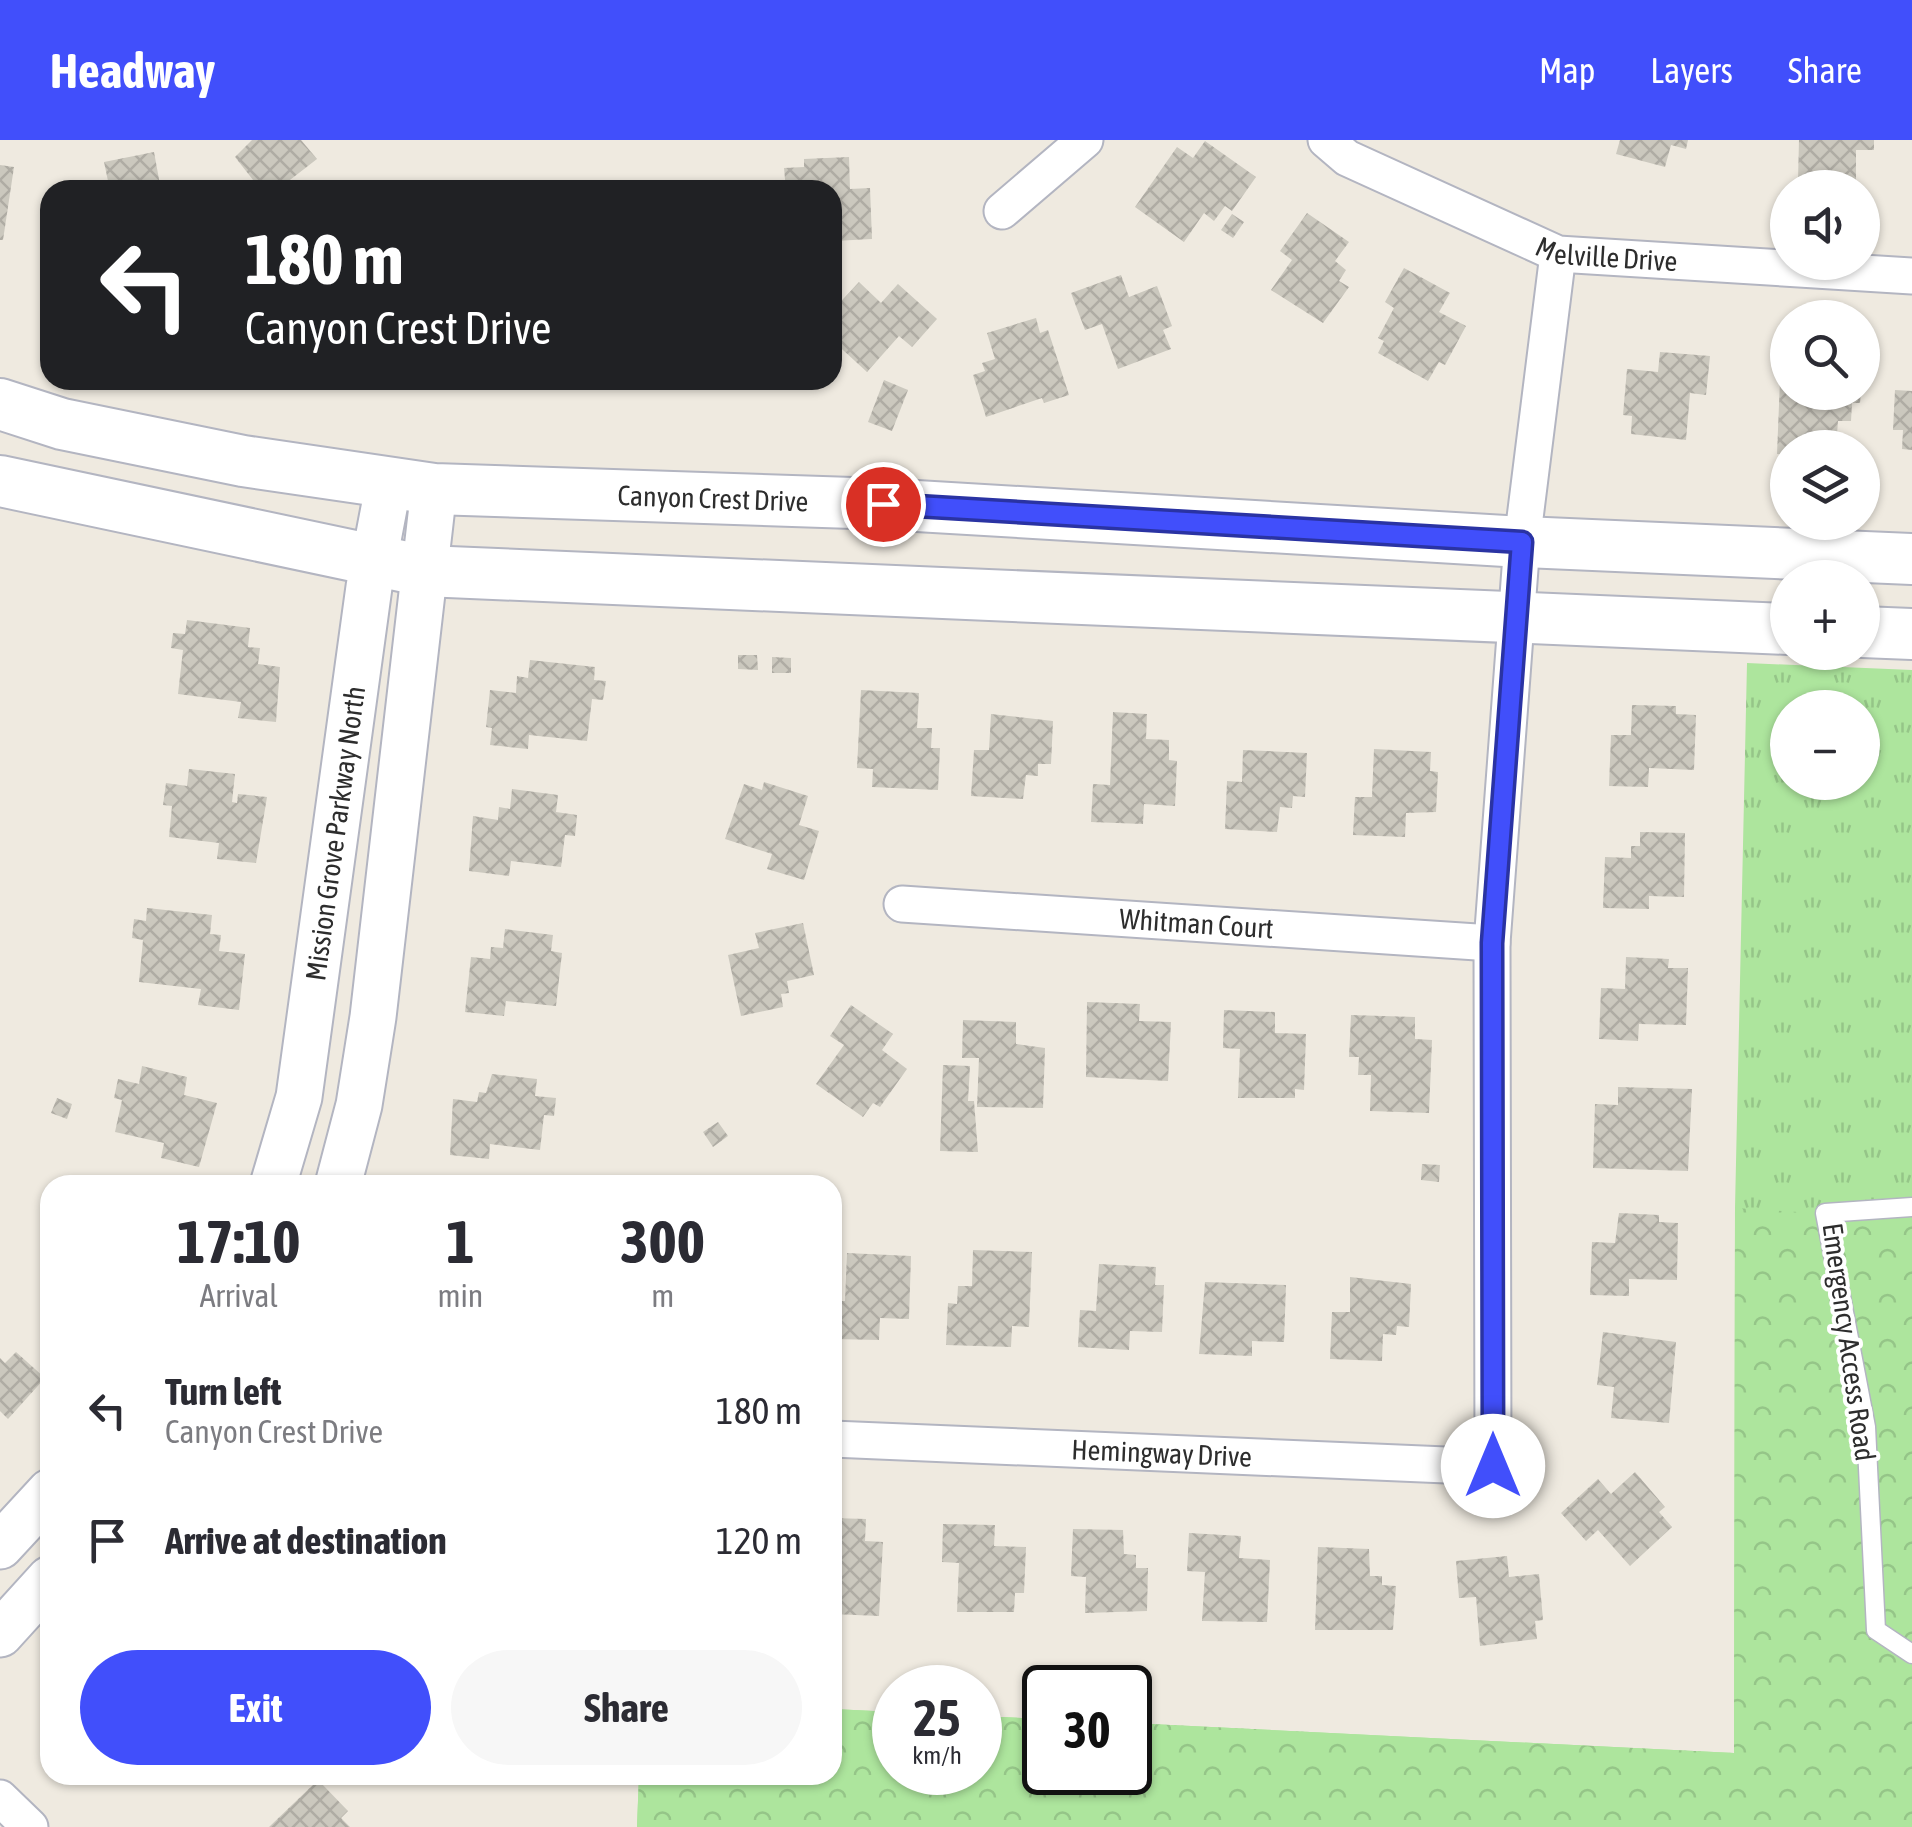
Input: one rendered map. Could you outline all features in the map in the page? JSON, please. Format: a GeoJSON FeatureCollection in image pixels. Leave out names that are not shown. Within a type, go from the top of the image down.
{"type":"FeatureCollection","features":[{"type":"Feature","properties":{"kind":"main road","name":"Canyon Crest Drive"},"geometry":{"type":"LineString","coordinates":[[0,404],[98,431],[243,460],[411,486],[883,504],[1522,542],[1912,559]]}},
{"type":"Feature","properties":{"kind":"main road"},"geometry":{"type":"LineString","coordinates":[[0,480],[426,570],[1770,628]]}},
{"type":"Feature","properties":{"kind":"main road"},"geometry":{"type":"LineString","coordinates":[[1880,633],[1912,634]]}},
{"type":"Feature","properties":{"kind":"street"},"geometry":{"type":"LineString","coordinates":[[1002,211],[1085,140]]}},
{"type":"Feature","properties":{"kind":"street","name":"Melville Drive"},"geometry":{"type":"LineString","coordinates":[[1326,140],[1347,158],[1558,254],[1912,276]]}},
{"type":"Feature","properties":{"kind":"street"},"geometry":{"type":"LineString","coordinates":[[1492,943],[1522,542],[1558,254]]}},
{"type":"Feature","properties":{"kind":"street","name":"Mission Grove Parkway North"},"geometry":{"type":"LineString","coordinates":[[276,1175],[299,1097],[374,562],[411,486]]}},
{"type":"Feature","properties":{"kind":"street","name":"Mission Grove Parkway North"},"geometry":{"type":"LineString","coordinates":[[341,1175],[359,1105],[374,1017],[426,570],[411,486]]}},
{"type":"Feature","properties":{"kind":"street","name":"Whitman Court"},"geometry":{"type":"LineString","coordinates":[[902,904],[1492,943]]}},
{"type":"Feature","properties":{"kind":"street","name":"Hemingway Drive"},"geometry":{"type":"LineString","coordinates":[[842,1439],[1493,1466],[1492,943]]}},
{"type":"Feature","properties":{"kind":"street"},"geometry":{"type":"LineString","coordinates":[[0,1546],[40,1503]]}},
{"type":"Feature","properties":{"kind":"street"},"geometry":{"type":"LineString","coordinates":[[0,1634],[40,1590]]}},
{"type":"Feature","properties":{"kind":"street"},"geometry":{"type":"LineString","coordinates":[[0,1798],[30,1827]]}},
{"type":"Feature","properties":{"kind":"lane","name":"Emergency Access Road"},"geometry":{"type":"LineString","coordinates":[[1912,1207],[1824,1213],[1866,1427],[1876,1630],[1912,1654]]}},
{"type":"Feature","properties":{"kind":"green space"},"geometry":{"type":"Polygon","coordinates":[[[1747,663],[1770,664],[1770,670],[1912,670],[1912,1827],[637,1827],[639,1785],[842,1785],[842,1709],[872,1711],[872,1795],[1002,1795],[1002,1717],[1022,1718],[1022,1795],[1152,1795],[1152,1724],[1734,1753],[1735,1208],[1747,663]]]}},
{"type":"Feature","properties":{"kind":"green space"},"geometry":{"type":"Polygon","coordinates":[[[1735,1208],[1912,1219],[1912,1827],[637,1827],[639,1785],[842,1785],[842,1709],[872,1711],[872,1795],[1002,1795],[1002,1717],[1022,1718],[1022,1795],[1152,1795],[1152,1724],[1734,1753],[1735,1208]]]}},
{"type":"Feature","properties":{"kind":"building"},"geometry":{"type":"Polygon","coordinates":[[[252,140],[301,140],[317,159],[290,180],[253,180],[235,157],[252,140]]]}},
{"type":"Feature","properties":{"kind":"building"},"geometry":{"type":"Polygon","coordinates":[[[1620,140],[1688,140],[1686,149],[1671,145],[1665,167],[1616,154],[1620,140]]]}},
{"type":"Feature","properties":{"kind":"building"},"geometry":{"type":"Polygon","coordinates":[[[1799,140],[1874,140],[1874,150],[1856,150],[1856,170],[1798,170],[1799,140]]]}},
{"type":"Feature","properties":{"kind":"building"},"geometry":{"type":"Polygon","coordinates":[[[1205,141],[1256,177],[1232,211],[1225,206],[1214,221],[1204,213],[1184,242],[1135,207],[1177,147],[1193,158],[1205,141]]]}},
{"type":"Feature","properties":{"kind":"building"},"geometry":{"type":"Polygon","coordinates":[[[154,152],[159,180],[108,180],[104,162],[154,152]]]}},
{"type":"Feature","properties":{"kind":"building"},"geometry":{"type":"Polygon","coordinates":[[[849,157],[850,189],[870,188],[872,239],[842,241],[842,180],[785,180],[784,168],[804,167],[804,159],[849,157]]]}},
{"type":"Feature","properties":{"kind":"building"},"geometry":{"type":"Polygon","coordinates":[[[0,165],[14,167],[3,240],[0,240],[0,165]]]}},
{"type":"Feature","properties":{"kind":"building"},"geometry":{"type":"Polygon","coordinates":[[[1307,213],[1349,242],[1335,261],[1346,270],[1339,281],[1349,287],[1323,323],[1271,290],[1292,260],[1280,251],[1307,213]]]}},
{"type":"Feature","properties":{"kind":"building"},"geometry":{"type":"Polygon","coordinates":[[[1232,214],[1244,222],[1233,238],[1221,230],[1232,214]]]}},
{"type":"Feature","properties":{"kind":"building"},"geometry":{"type":"Polygon","coordinates":[[[1404,268],[1450,293],[1439,312],[1466,326],[1445,365],[1439,362],[1428,381],[1378,353],[1384,341],[1378,338],[1394,308],[1385,302],[1404,268]]]}},
{"type":"Feature","properties":{"kind":"building"},"geometry":{"type":"Polygon","coordinates":[[[1121,275],[1129,297],[1157,286],[1172,326],[1163,330],[1171,349],[1118,369],[1102,324],[1085,330],[1071,293],[1121,275]]]}},
{"type":"Feature","properties":{"kind":"building"},"geometry":{"type":"Polygon","coordinates":[[[859,282],[881,303],[898,284],[937,319],[912,347],[899,336],[867,372],[842,349],[842,300],[859,282]]]}},
{"type":"Feature","properties":{"kind":"building"},"geometry":{"type":"Polygon","coordinates":[[[1036,318],[1040,333],[1048,330],[1069,395],[1044,403],[1042,398],[986,417],[973,375],[985,371],[982,363],[995,359],[987,333],[1036,318]]]}},
{"type":"Feature","properties":{"kind":"building"},"geometry":{"type":"Polygon","coordinates":[[[1660,352],[1710,356],[1706,395],[1690,393],[1686,440],[1631,434],[1632,416],[1623,415],[1627,369],[1658,372],[1660,352]]]}},
{"type":"Feature","properties":{"kind":"building"},"geometry":{"type":"Polygon","coordinates":[[[884,380],[908,390],[892,431],[868,422],[884,380]]]}},
{"type":"Feature","properties":{"kind":"building"},"geometry":{"type":"Polygon","coordinates":[[[1895,390],[1912,391],[1912,450],[1902,449],[1903,430],[1893,430],[1895,390]]]}},
{"type":"Feature","properties":{"kind":"building"},"geometry":{"type":"Polygon","coordinates":[[[1779,410],[1852,410],[1851,421],[1838,421],[1837,430],[1778,430],[1779,410]]]}},
{"type":"Feature","properties":{"kind":"building"},"geometry":{"type":"Polygon","coordinates":[[[187,620],[250,628],[248,647],[260,648],[258,664],[280,667],[276,722],[238,718],[241,702],[178,694],[183,650],[171,648],[173,633],[185,634],[187,620]]]}},
{"type":"Feature","properties":{"kind":"building"},"geometry":{"type":"Polygon","coordinates":[[[738,655],[757,655],[758,670],[738,669],[738,655]]]}},
{"type":"Feature","properties":{"kind":"building"},"geometry":{"type":"Polygon","coordinates":[[[772,657],[791,658],[791,673],[772,673],[772,657]]]}},
{"type":"Feature","properties":{"kind":"building"},"geometry":{"type":"Polygon","coordinates":[[[530,660],[595,667],[594,680],[606,681],[603,700],[592,699],[587,741],[529,735],[528,749],[490,745],[492,728],[486,727],[490,690],[516,693],[517,676],[528,678],[530,660]]]}},
{"type":"Feature","properties":{"kind":"building"},"geometry":{"type":"Polygon","coordinates":[[[861,690],[919,693],[917,728],[932,728],[931,748],[940,748],[938,790],[872,787],[873,769],[857,768],[861,690]]]}},
{"type":"Feature","properties":{"kind":"building"},"geometry":{"type":"Polygon","coordinates":[[[1632,705],[1676,706],[1676,714],[1696,715],[1694,770],[1649,768],[1648,787],[1609,786],[1611,735],[1631,735],[1632,705]]]}},
{"type":"Feature","properties":{"kind":"building"},"geometry":{"type":"Polygon","coordinates":[[[1113,712],[1147,714],[1146,739],[1169,740],[1169,760],[1177,761],[1175,806],[1144,804],[1143,824],[1091,822],[1093,784],[1110,785],[1113,712]]]}},
{"type":"Feature","properties":{"kind":"building"},"geometry":{"type":"Polygon","coordinates":[[[991,714],[1053,721],[1051,764],[1038,764],[1038,776],[1026,775],[1023,799],[971,796],[974,750],[989,750],[991,714]]]}},
{"type":"Feature","properties":{"kind":"building"},"geometry":{"type":"Polygon","coordinates":[[[1374,749],[1431,752],[1430,771],[1438,772],[1436,812],[1406,813],[1405,837],[1353,835],[1355,797],[1372,797],[1374,749]]]}},
{"type":"Feature","properties":{"kind":"building"},"geometry":{"type":"Polygon","coordinates":[[[1243,750],[1307,753],[1305,797],[1293,796],[1292,808],[1280,807],[1277,832],[1225,829],[1227,781],[1242,782],[1243,750]]]}},
{"type":"Feature","properties":{"kind":"building"},"geometry":{"type":"Polygon","coordinates":[[[189,769],[235,774],[232,802],[237,803],[238,794],[267,797],[256,863],[217,859],[219,843],[169,837],[172,806],[163,805],[166,783],[187,786],[189,769]]]}},
{"type":"Feature","properties":{"kind":"building"},"geometry":{"type":"Polygon","coordinates":[[[764,782],[808,796],[799,825],[819,831],[804,880],[767,869],[772,854],[725,839],[744,784],[762,790],[764,782]]]}},
{"type":"Feature","properties":{"kind":"building"},"geometry":{"type":"Polygon","coordinates":[[[512,789],[558,795],[556,812],[577,815],[575,836],[565,835],[561,867],[511,861],[509,876],[469,871],[473,816],[498,820],[499,807],[510,809],[512,789]]]}},
{"type":"Feature","properties":{"kind":"building"},"geometry":{"type":"Polygon","coordinates":[[[1640,832],[1685,833],[1684,897],[1649,896],[1649,909],[1603,908],[1605,857],[1631,858],[1631,846],[1640,846],[1640,832]]]}},
{"type":"Feature","properties":{"kind":"building"},"geometry":{"type":"Polygon","coordinates":[[[147,908],[212,915],[210,934],[221,935],[219,951],[245,954],[239,1010],[198,1005],[201,989],[139,982],[143,940],[132,938],[134,919],[146,921],[147,908]]]}},
{"type":"Feature","properties":{"kind":"building"},"geometry":{"type":"Polygon","coordinates":[[[803,923],[814,975],[787,981],[789,993],[781,994],[783,1007],[741,1016],[728,955],[759,948],[755,933],[803,923]]]}},
{"type":"Feature","properties":{"kind":"building"},"geometry":{"type":"Polygon","coordinates":[[[505,929],[553,935],[551,951],[562,953],[556,1006],[506,1001],[504,1016],[465,1012],[471,957],[490,959],[491,947],[503,948],[505,929]]]}},
{"type":"Feature","properties":{"kind":"building"},"geometry":{"type":"Polygon","coordinates":[[[1626,957],[1669,959],[1668,968],[1688,968],[1686,1025],[1639,1024],[1638,1041],[1599,1039],[1601,988],[1625,989],[1626,957]]]}},
{"type":"Feature","properties":{"kind":"building"},"geometry":{"type":"Polygon","coordinates":[[[1087,1002],[1140,1004],[1139,1021],[1171,1022],[1168,1081],[1086,1077],[1087,1002]]]}},
{"type":"Feature","properties":{"kind":"building"},"geometry":{"type":"Polygon","coordinates":[[[851,1005],[893,1034],[882,1050],[907,1069],[880,1107],[873,1103],[863,1117],[816,1084],[844,1045],[830,1036],[851,1005]]]}},
{"type":"Feature","properties":{"kind":"building"},"geometry":{"type":"Polygon","coordinates":[[[1224,1010],[1275,1012],[1275,1033],[1306,1034],[1304,1090],[1295,1089],[1295,1098],[1238,1098],[1240,1049],[1223,1048],[1224,1010]]]}},
{"type":"Feature","properties":{"kind":"building"},"geometry":{"type":"Polygon","coordinates":[[[1351,1015],[1415,1017],[1415,1039],[1432,1040],[1429,1113],[1370,1111],[1371,1075],[1358,1075],[1359,1057],[1349,1057],[1351,1015]]]}},
{"type":"Feature","properties":{"kind":"building"},"geometry":{"type":"Polygon","coordinates":[[[963,1020],[1016,1022],[1016,1044],[1045,1048],[1043,1108],[977,1107],[979,1058],[962,1058],[963,1020]]]}},
{"type":"Feature","properties":{"kind":"building"},"geometry":{"type":"Polygon","coordinates":[[[943,1065],[970,1066],[968,1101],[974,1101],[978,1152],[940,1151],[943,1065]]]}},
{"type":"Feature","properties":{"kind":"building"},"geometry":{"type":"Polygon","coordinates":[[[142,1066],[187,1077],[184,1095],[217,1103],[199,1167],[161,1158],[164,1143],[115,1132],[122,1100],[114,1098],[118,1079],[139,1084],[142,1066]]]}},
{"type":"Feature","properties":{"kind":"building"},"geometry":{"type":"Polygon","coordinates":[[[492,1074],[537,1079],[535,1096],[556,1098],[554,1116],[544,1115],[540,1150],[490,1144],[489,1159],[450,1155],[453,1099],[477,1102],[479,1092],[486,1093],[492,1074]]]}},
{"type":"Feature","properties":{"kind":"building"},"geometry":{"type":"Polygon","coordinates":[[[1618,1087],[1692,1089],[1688,1171],[1593,1168],[1595,1104],[1618,1105],[1618,1087]]]}},
{"type":"Feature","properties":{"kind":"building"},"geometry":{"type":"Polygon","coordinates":[[[57,1098],[72,1104],[67,1119],[51,1113],[57,1098]]]}},
{"type":"Feature","properties":{"kind":"building"},"geometry":{"type":"Polygon","coordinates":[[[718,1122],[728,1136],[713,1147],[703,1132],[718,1122]]]}},
{"type":"Feature","properties":{"kind":"building"},"geometry":{"type":"Polygon","coordinates":[[[1422,1164],[1440,1165],[1439,1182],[1421,1180],[1422,1164]]]}},
{"type":"Feature","properties":{"kind":"building"},"geometry":{"type":"Polygon","coordinates":[[[1619,1213],[1659,1215],[1659,1222],[1678,1223],[1677,1280],[1629,1279],[1629,1296],[1590,1295],[1592,1242],[1615,1243],[1619,1213]]]}},
{"type":"Feature","properties":{"kind":"building"},"geometry":{"type":"Polygon","coordinates":[[[973,1250],[1032,1252],[1029,1327],[1012,1326],[1011,1347],[946,1345],[948,1303],[957,1304],[958,1286],[972,1286],[973,1250]]]}},
{"type":"Feature","properties":{"kind":"building"},"geometry":{"type":"Polygon","coordinates":[[[847,1253],[911,1256],[909,1319],[880,1318],[879,1340],[842,1339],[847,1253]]]}},
{"type":"Feature","properties":{"kind":"building"},"geometry":{"type":"Polygon","coordinates":[[[1099,1264],[1156,1267],[1155,1285],[1164,1285],[1162,1332],[1130,1331],[1129,1350],[1078,1347],[1080,1310],[1096,1311],[1099,1264]]]}},
{"type":"Feature","properties":{"kind":"building"},"geometry":{"type":"Polygon","coordinates":[[[1350,1277],[1411,1284],[1409,1327],[1397,1326],[1396,1335],[1383,1334],[1382,1361],[1330,1359],[1332,1312],[1350,1312],[1350,1277]]]}},
{"type":"Feature","properties":{"kind":"building"},"geometry":{"type":"Polygon","coordinates":[[[1205,1282],[1286,1285],[1284,1342],[1252,1341],[1252,1356],[1199,1354],[1205,1282]]]}},
{"type":"Feature","properties":{"kind":"building"},"geometry":{"type":"Polygon","coordinates":[[[1603,1332],[1676,1342],[1669,1423],[1611,1418],[1614,1387],[1597,1385],[1603,1332]]]}},
{"type":"Feature","properties":{"kind":"building"},"geometry":{"type":"Polygon","coordinates":[[[16,1352],[40,1374],[40,1384],[8,1419],[0,1411],[0,1358],[5,1363],[16,1352]]]}},
{"type":"Feature","properties":{"kind":"building"},"geometry":{"type":"Polygon","coordinates":[[[1635,1472],[1665,1507],[1659,1512],[1672,1527],[1630,1566],[1598,1530],[1586,1541],[1561,1513],[1598,1479],[1611,1494],[1635,1472]]]}},
{"type":"Feature","properties":{"kind":"building"},"geometry":{"type":"Polygon","coordinates":[[[842,1518],[866,1519],[865,1541],[883,1542],[879,1616],[842,1614],[842,1518]]]}},
{"type":"Feature","properties":{"kind":"building"},"geometry":{"type":"Polygon","coordinates":[[[943,1524],[995,1525],[994,1546],[1026,1547],[1024,1593],[1015,1593],[1014,1612],[957,1612],[959,1563],[942,1562],[943,1524]]]}},
{"type":"Feature","properties":{"kind":"building"},"geometry":{"type":"Polygon","coordinates":[[[1073,1529],[1123,1530],[1124,1554],[1136,1555],[1136,1568],[1148,1568],[1147,1611],[1085,1613],[1086,1577],[1071,1576],[1073,1529]]]}},
{"type":"Feature","properties":{"kind":"building"},"geometry":{"type":"Polygon","coordinates":[[[1189,1533],[1241,1536],[1239,1558],[1270,1560],[1267,1622],[1202,1621],[1205,1572],[1187,1571],[1189,1533]]]}},
{"type":"Feature","properties":{"kind":"building"},"geometry":{"type":"Polygon","coordinates":[[[1318,1547],[1369,1549],[1370,1576],[1382,1576],[1382,1585],[1396,1586],[1393,1630],[1315,1630],[1318,1547]]]}},
{"type":"Feature","properties":{"kind":"building"},"geometry":{"type":"Polygon","coordinates":[[[1507,1556],[1509,1577],[1539,1574],[1543,1620],[1535,1621],[1537,1639],[1480,1646],[1476,1597],[1459,1598],[1456,1561],[1507,1556]]]}},
{"type":"Feature","properties":{"kind":"building"},"geometry":{"type":"Polygon","coordinates":[[[313,1785],[323,1785],[348,1811],[341,1818],[350,1827],[269,1827],[313,1785]]]}},
{"type":"Feature","properties":{"kind":"route"},"geometry":{"type":"LineString","coordinates":[[883,504],[1522,542],[1492,943],[1493,1466]]}}]}
